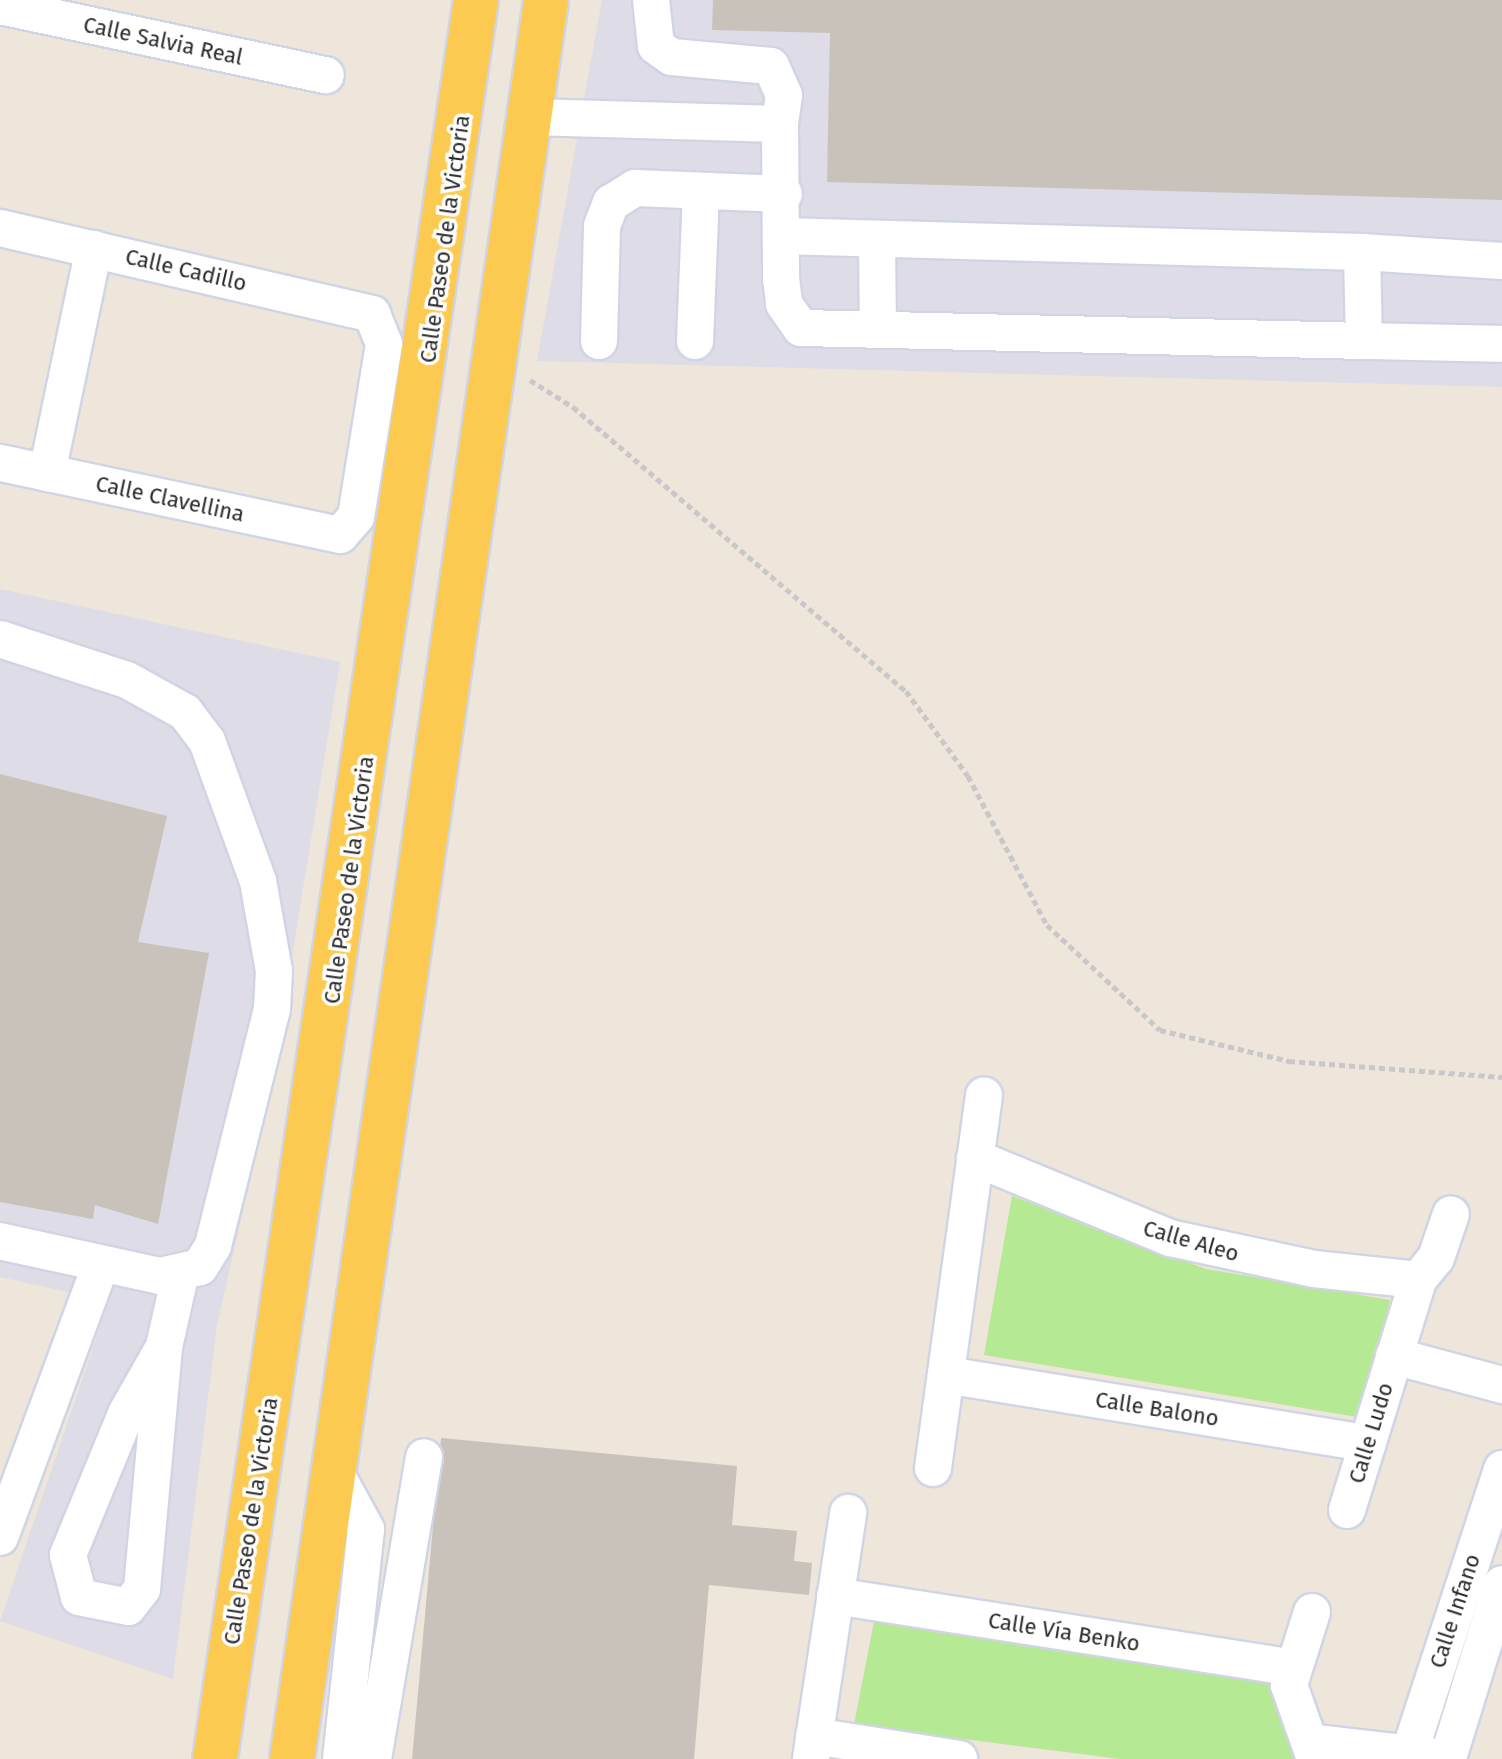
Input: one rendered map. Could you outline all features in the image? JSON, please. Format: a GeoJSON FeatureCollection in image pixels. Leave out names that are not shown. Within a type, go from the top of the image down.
{"type":"FeatureCollection","features":[{"type":"Feature","properties":{"kind":"main road","name":"Calle Paseo de la Victoria"},"geometry":{"type":"LineString","coordinates":[[215,1759],[476,0]]}},
{"type":"Feature","properties":{"kind":"main road"},"geometry":{"type":"LineString","coordinates":[[292,1759],[546,0]]}},
{"type":"Feature","properties":{"kind":"street"},"geometry":{"type":"LineString","coordinates":[[651,0],[656,46],[672,57],[771,66],[784,95],[780,124],[784,194],[781,236],[784,304],[801,328],[1502,344]]}},
{"type":"Feature","properties":{"kind":"street","name":"Calle Salvia Real"},"geometry":{"type":"LineString","coordinates":[[0,6],[326,75]]}},
{"type":"Feature","properties":{"kind":"street"},"geometry":{"type":"LineString","coordinates":[[530,117],[780,124]]}},
{"type":"Feature","properties":{"kind":"street"},"geometry":{"type":"LineString","coordinates":[[599,341],[602,226],[611,203],[635,188],[784,194]]}},
{"type":"Feature","properties":{"kind":"street"},"geometry":{"type":"LineString","coordinates":[[695,341],[701,191]]}},
{"type":"Feature","properties":{"kind":"street","name":"Calle Cadillo"},"geometry":{"type":"LineString","coordinates":[[0,228],[372,314],[384,344],[356,517],[340,535]]}},
{"type":"Feature","properties":{"kind":"street"},"geometry":{"type":"LineString","coordinates":[[781,236],[1362,252],[1502,261]]}},
{"type":"Feature","properties":{"kind":"street"},"geometry":{"type":"LineString","coordinates":[[877,240],[878,329]]}},
{"type":"Feature","properties":{"kind":"street"},"geometry":{"type":"LineString","coordinates":[[47,473],[94,249]]}},
{"type":"Feature","properties":{"kind":"street"},"geometry":{"type":"LineString","coordinates":[[1362,252],[1364,341]]}},
{"type":"Feature","properties":{"kind":"street","name":"Calle Clavellina"},"geometry":{"type":"LineString","coordinates":[[0,463],[340,535]]}},
{"type":"Feature","properties":{"kind":"street"},"geometry":{"type":"LineString","coordinates":[[0,639],[127,680],[185,712],[207,741],[258,881],[271,928],[272,1009],[213,1246],[200,1267],[180,1276],[101,1264],[0,1241]]}},
{"type":"Feature","properties":{"kind":"street"},"geometry":{"type":"LineString","coordinates":[[933,1468],[984,1095]]}},
{"type":"Feature","properties":{"kind":"street","name":"Calle Aleo"},"geometry":{"type":"LineString","coordinates":[[975,1158],[1170,1238],[1314,1269],[1418,1280]]}},
{"type":"Feature","properties":{"kind":"street","name":"Calle Ludo"},"geometry":{"type":"LineString","coordinates":[[1347,1510],[1418,1280],[1436,1258],[1451,1214]]}},
{"type":"Feature","properties":{"kind":"street"},"geometry":{"type":"LineString","coordinates":[[2,1528],[101,1264]]}},
{"type":"Feature","properties":{"kind":"street"},"geometry":{"type":"LineString","coordinates":[[164,1347],[126,1414],[68,1555],[79,1597],[128,1607],[142,1589],[164,1347],[180,1276]]}},
{"type":"Feature","properties":{"kind":"street","name":"Calle Ludo"},"geometry":{"type":"LineString","coordinates":[[1394,1356],[1502,1385]]}},
{"type":"Feature","properties":{"kind":"street","name":"Calle Balono"},"geometry":{"type":"LineString","coordinates":[[946,1375],[1368,1443]]}},
{"type":"Feature","properties":{"kind":"street"},"geometry":{"type":"LineString","coordinates":[[373,1759],[424,1457]]}},
{"type":"Feature","properties":{"kind":"street"},"geometry":{"type":"LineString","coordinates":[[332,1467],[366,1529],[341,1759]]}},
{"type":"Feature","properties":{"kind":"street","name":"Calle Infano"},"geometry":{"type":"LineString","coordinates":[[1409,1754],[1502,1469]]}},
{"type":"Feature","properties":{"kind":"street"},"geometry":{"type":"LineString","coordinates":[[848,1513],[812,1748],[959,1759]]}},
{"type":"Feature","properties":{"kind":"street","name":"Calle Infano"},"geometry":{"type":"LineString","coordinates":[[1448,1758],[1502,1584]]}},
{"type":"Feature","properties":{"kind":"street","name":"Calle Vía Benko"},"geometry":{"type":"LineString","coordinates":[[835,1596],[1293,1668]]}},
{"type":"Feature","properties":{"kind":"street"},"geometry":{"type":"LineString","coordinates":[[1312,1612],[1293,1668],[1291,1699],[1316,1751],[1456,1759]]}},
{"type":"Feature","properties":{"kind":"path"},"geometry":{"type":"LineString","coordinates":[[495,358],[573,407],[906,691],[968,776],[1047,925],[1160,1030],[1289,1061],[1502,1077]]}},
{"type":"Feature","properties":{"kind":"shaded area"},"geometry":{"type":"Polygon","coordinates":[[[602,0],[1502,0],[1502,387],[537,361],[602,0]]]}},
{"type":"Feature","properties":{"kind":"shaded area"},"geometry":{"type":"Polygon","coordinates":[[[0,589],[340,662],[269,1097],[217,1325],[173,1679],[0,1621],[109,1301],[0,1277],[0,589]]]}},
{"type":"Feature","properties":{"kind":"green space"},"geometry":{"type":"Polygon","coordinates":[[[1012,1196],[1206,1269],[1390,1300],[1363,1418],[984,1355],[1012,1196]]]}},
{"type":"Feature","properties":{"kind":"green space"},"geometry":{"type":"Polygon","coordinates":[[[875,1616],[1278,1683],[1293,1759],[1120,1759],[854,1725],[875,1616]]]}},
{"type":"Feature","properties":{"kind":"building"},"geometry":{"type":"Polygon","coordinates":[[[713,0],[1502,0],[1502,200],[827,182],[830,33],[712,30],[713,0]]]}},
{"type":"Feature","properties":{"kind":"building"},"geometry":{"type":"Polygon","coordinates":[[[0,774],[167,816],[138,942],[209,953],[158,1224],[95,1205],[93,1219],[0,1202],[0,774]]]}},
{"type":"Feature","properties":{"kind":"building"},"geometry":{"type":"Polygon","coordinates":[[[441,1438],[737,1466],[732,1525],[797,1531],[794,1561],[812,1563],[809,1595],[709,1585],[694,1759],[412,1759],[441,1438]]]}}]}
